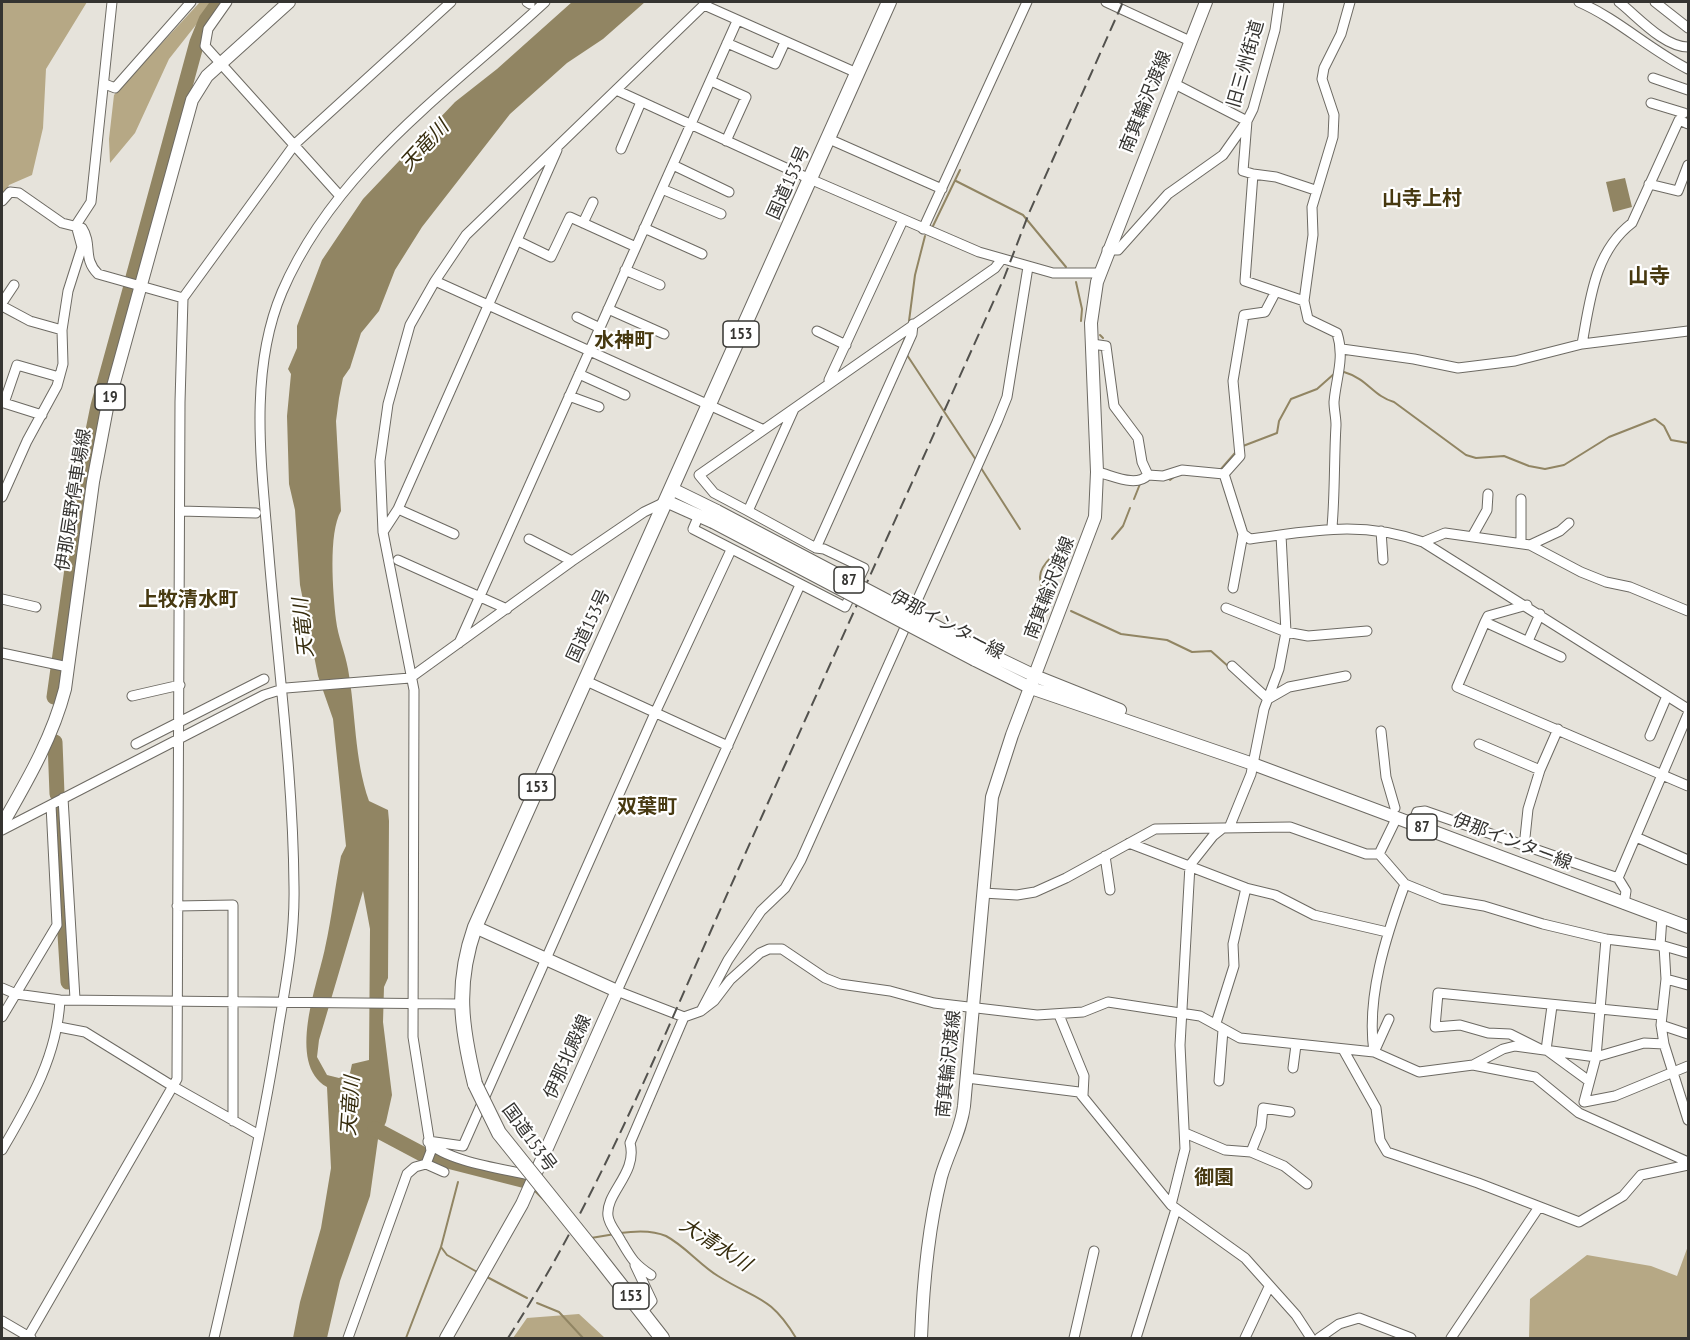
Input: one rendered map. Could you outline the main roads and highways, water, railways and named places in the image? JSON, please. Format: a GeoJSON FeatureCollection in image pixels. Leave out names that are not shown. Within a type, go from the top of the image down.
{"type":"FeatureCollection","features":[{"type":"Feature","properties":{"kind":"highway","name":"国道153号"},"geometry":{"type":"LineString","coordinates":[[662,1338],[643,1311],[499,1133],[475,1084],[463,1037],[461,1004],[463,965],[475,927],[584,680],[829,140],[889,2]]}},
{"type":"Feature","properties":{"kind":"main road","name":"伊那辰野停車場線"},"geometry":{"type":"LineString","coordinates":[[2,825],[49,740],[59,714],[68,667],[100,440],[192,100],[207,76],[289,2]]}},
{"type":"Feature","properties":{"kind":"main road","name":"南箕輪沢渡線"},"geometry":{"type":"LineString","coordinates":[[921,1338],[925,1270],[936,1203],[941,1177],[963,1116],[992,797],[1012,735],[1090,531],[1096,502],[1097,472],[1091,323],[1099,273],[1206,2]]}},
{"type":"Feature","properties":{"kind":"main road","name":"伊那インター線"},"geometry":{"type":"LineString","coordinates":[[669,495],[702,510],[978,655],[1031,688],[1396,812],[1413,823],[1689,927]]}},
{"type":"Feature","properties":{"kind":"main road","name":"伊那インター線"},"geometry":{"type":"LineString","coordinates":[[978,655],[1151,724],[1155,729]]}},
{"type":"Feature","properties":{"kind":"main road","name":"伊那北殿線"},"geometry":{"type":"LineString","coordinates":[[446,1338],[531,1182],[617,991],[475,927]]}},
{"type":"Feature","properties":{"kind":"water","name":"天竜川"},"geometry":{"type":"Polygon","coordinates":[[[572,2],[645,2],[603,39],[567,63],[510,114],[422,227],[395,270],[379,311],[361,333],[350,368],[343,378],[336,421],[341,511],[334,534],[332,564],[334,595],[337,626],[351,686],[364,785],[369,801],[388,810],[388,978],[384,987],[383,1022],[392,1095],[386,1122],[378,1139],[370,1196],[340,1281],[327,1338],[293,1338],[300,1302],[321,1228],[331,1168],[327,1087],[315,1076],[308,1060],[307,1042],[312,1001],[327,936],[341,856],[346,846],[333,719],[318,676],[300,585],[295,510],[289,484],[287,416],[291,374],[288,369],[297,348],[297,326],[322,260],[363,199],[455,102],[497,69],[572,2]],[[363,891],[319,1040],[317,1057],[327,1075],[339,1078],[350,1073],[352,1064],[369,1060],[370,929],[363,891]]]}},
{"type":"Feature","properties":{"kind":"water"},"geometry":{"type":"Polygon","coordinates":[[[1625,178],[1632,207],[1613,212],[1606,182],[1625,178]]]}},
{"type":"Feature","properties":{"kind":"waterway"},"geometry":{"type":"LineString","coordinates":[[132,281],[197,42],[206,20],[219,2]]}},
{"type":"Feature","properties":{"kind":"waterway"},"geometry":{"type":"LineString","coordinates":[[933,226],[960,170]]}},
{"type":"Feature","properties":{"kind":"waterway"},"geometry":{"type":"LineString","coordinates":[[956,181],[1023,215],[1066,267]]}},
{"type":"Feature","properties":{"kind":"waterway"},"geometry":{"type":"LineString","coordinates":[[909,321],[915,275],[925,236]]}},
{"type":"Feature","properties":{"kind":"waterway"},"geometry":{"type":"LineString","coordinates":[[1076,282],[1082,309],[1081,321]]}},
{"type":"Feature","properties":{"kind":"waterway"},"geometry":{"type":"LineString","coordinates":[[54,697],[88,455],[98,406],[131,286]]}},
{"type":"Feature","properties":{"kind":"waterway"},"geometry":{"type":"LineString","coordinates":[[1100,335],[1103,338]]}},
{"type":"Feature","properties":{"kind":"waterway"},"geometry":{"type":"LineString","coordinates":[[902,346],[905,338]]}},
{"type":"Feature","properties":{"kind":"waterway"},"geometry":{"type":"LineString","coordinates":[[907,355],[976,460]]}},
{"type":"Feature","properties":{"kind":"waterway"},"geometry":{"type":"LineString","coordinates":[[1344,372],[1394,402],[1466,455],[1476,458],[1504,456],[1529,466],[1545,469],[1564,465],[1609,437],[1655,419],[1664,426],[1671,440],[1688,443]]}},
{"type":"Feature","properties":{"kind":"waterway"},"geometry":{"type":"LineString","coordinates":[[1243,446],[1277,433],[1279,421],[1291,399],[1317,389],[1335,373]]}},
{"type":"Feature","properties":{"kind":"waterway"},"geometry":{"type":"LineString","coordinates":[[1111,409],[1126,429]]}},
{"type":"Feature","properties":{"kind":"waterway"},"geometry":{"type":"LineString","coordinates":[[1215,469],[1221,469],[1235,453]]}},
{"type":"Feature","properties":{"kind":"waterway"},"geometry":{"type":"LineString","coordinates":[[981,468],[1020,529]]}},
{"type":"Feature","properties":{"kind":"waterway"},"geometry":{"type":"LineString","coordinates":[[1170,480],[1174,477]]}},
{"type":"Feature","properties":{"kind":"waterway"},"geometry":{"type":"LineString","coordinates":[[1134,499],[1140,484]]}},
{"type":"Feature","properties":{"kind":"waterway"},"geometry":{"type":"LineString","coordinates":[[1112,539],[1123,526],[1130,508]]}},
{"type":"Feature","properties":{"kind":"waterway"},"geometry":{"type":"LineString","coordinates":[[1053,599],[1043,592],[1041,572],[1047,561],[1057,552],[1073,545]]}},
{"type":"Feature","properties":{"kind":"waterway"},"geometry":{"type":"LineString","coordinates":[[1071,611],[1121,634],[1167,640],[1192,652],[1211,651],[1229,667]]}},
{"type":"Feature","properties":{"kind":"waterway"},"geometry":{"type":"LineString","coordinates":[[55,742],[57,794]]}},
{"type":"Feature","properties":{"kind":"waterway"},"geometry":{"type":"LineString","coordinates":[[57,807],[68,982]]}},
{"type":"Feature","properties":{"kind":"waterway","name":"大清水川"},"geometry":{"type":"LineString","coordinates":[[375,1129],[424,1155],[526,1181]]}},
{"type":"Feature","properties":{"kind":"waterway","name":"大清水川"},"geometry":{"type":"LineString","coordinates":[[461,1170],[462,1166]]}},
{"type":"Feature","properties":{"kind":"waterway"},"geometry":{"type":"LineString","coordinates":[[458,1182],[441,1247],[447,1255],[479,1273]]}},
{"type":"Feature","properties":{"kind":"waterway","name":"大清水川"},"geometry":{"type":"LineString","coordinates":[[534,1190],[547,1203]]}},
{"type":"Feature","properties":{"kind":"waterway","name":"大清水川"},"geometry":{"type":"LineString","coordinates":[[620,1233],[649,1232],[661,1234],[673,1240],[711,1272],[770,1306],[787,1324],[796,1338]]}},
{"type":"Feature","properties":{"kind":"waterway","name":"大清水川"},"geometry":{"type":"LineString","coordinates":[[591,1238],[615,1234]]}},
{"type":"Feature","properties":{"kind":"waterway"},"geometry":{"type":"LineString","coordinates":[[406,1338],[441,1247]]}},
{"type":"Feature","properties":{"kind":"waterway"},"geometry":{"type":"LineString","coordinates":[[487,1277],[527,1298]]}},
{"type":"Feature","properties":{"kind":"waterway"},"geometry":{"type":"LineString","coordinates":[[537,1303],[559,1312],[583,1338]]}},
{"type":"Feature","properties":{"kind":"railway"},"geometry":{"type":"LineString","coordinates":[[508,1338],[571,1231],[627,1119],[1004,278],[1029,213],[1123,2]]}},
{"type":"Feature","properties":{"kind":"district","name":"山寺上村"},"geometry":{"type":"Point","coordinates":[1422,199]}},
{"type":"Feature","properties":{"kind":"district","name":"山寺"},"geometry":{"type":"Point","coordinates":[1649,277]}},
{"type":"Feature","properties":{"kind":"district","name":"水神町"},"geometry":{"type":"Point","coordinates":[624,341]}},
{"type":"Feature","properties":{"kind":"district","name":"上牧清水町"},"geometry":{"type":"Point","coordinates":[188,600]}},
{"type":"Feature","properties":{"kind":"district","name":"双葉町"},"geometry":{"type":"Point","coordinates":[647,807]}},
{"type":"Feature","properties":{"kind":"district","name":"御園"},"geometry":{"type":"Point","coordinates":[1214,1178]}}]}
